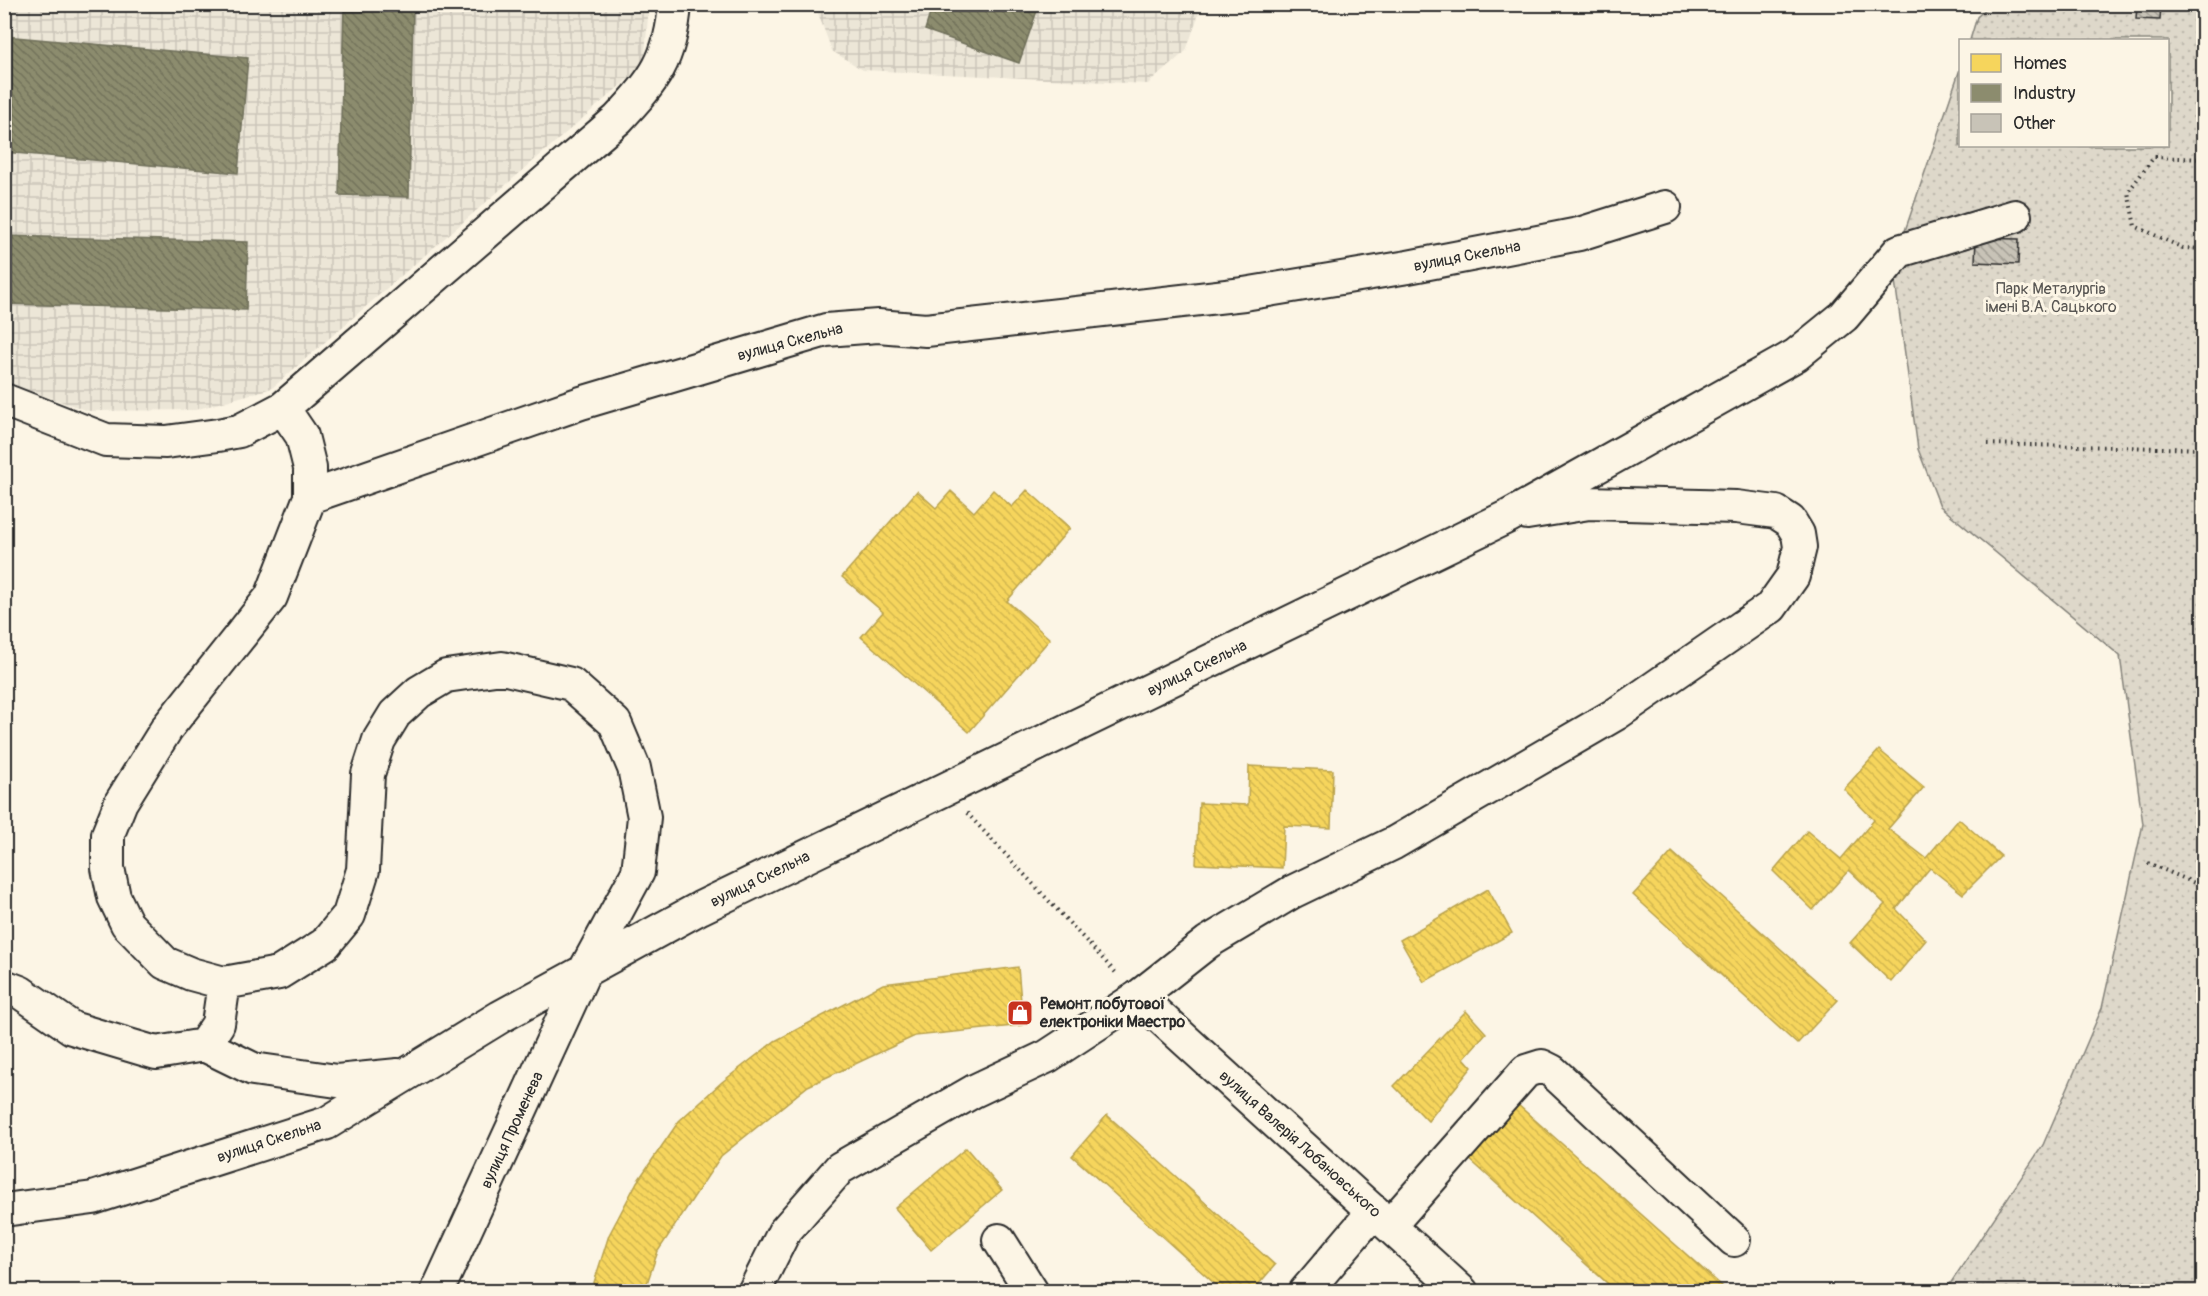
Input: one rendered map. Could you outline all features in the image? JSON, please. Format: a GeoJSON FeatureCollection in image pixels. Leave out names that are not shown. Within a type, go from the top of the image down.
{"type":"FeatureCollection","features":[{"type":"Feature","properties":{"kind":"street"},"geometry":{"type":"LineString","coordinates":[[4,400],[106,440],[166,442],[239,431],[283,408],[618,119],[650,85],[672,31],[675,4]]}},
{"type":"Feature","properties":{"kind":"street","name":"вулиця Скельна"},"geometry":{"type":"LineString","coordinates":[[310,497],[581,403],[826,330],[878,326],[926,330],[1244,294],[1408,267],[1568,237],[1665,207]]}},
{"type":"Feature","properties":{"kind":"street"},"geometry":{"type":"LineString","coordinates":[[1509,516],[1796,355],[1844,316],[1899,251],[2015,216]]}},
{"type":"Feature","properties":{"kind":"street"},"geometry":{"type":"LineString","coordinates":[[204,1045],[218,1024],[224,983],[191,974],[165,963],[127,924],[114,897],[108,868],[108,834],[121,802],[167,728],[271,597],[310,497],[310,468],[302,436],[283,408]]}},
{"type":"Feature","properties":{"kind":"street"},"geometry":{"type":"LineString","coordinates":[[754,1292],[784,1232],[840,1168],[974,1091],[1048,1056],[1138,997],[1208,942],[1292,892],[1394,843],[1616,714],[1755,620],[1784,590],[1793,576],[1800,547],[1798,534],[1790,521],[1776,512],[1736,507],[1589,503],[1509,516]]}},
{"type":"Feature","properties":{"kind":"street","name":"вулиця Скельна"},"geometry":{"type":"LineString","coordinates":[[4,1210],[93,1198],[327,1123],[586,968],[700,908],[1509,516]]}},
{"type":"Feature","properties":{"kind":"street","name":"вулиця Променева"},"geometry":{"type":"LineString","coordinates":[[224,983],[279,974],[325,944],[349,915],[363,870],[368,774],[379,740],[395,714],[419,692],[446,676],[502,668],[572,684],[615,723],[634,768],[644,817],[638,872],[586,968],[437,1292]]}},
{"type":"Feature","properties":{"kind":"street"},"geometry":{"type":"LineString","coordinates":[[4,962],[12,989],[72,1028],[156,1053],[204,1045],[253,1069],[337,1081],[406,1074]]}},
{"type":"Feature","properties":{"kind":"street","name":"вулиця Валерія Лобановського"},"geometry":{"type":"LineString","coordinates":[[1138,997],[1462,1292]]}},
{"type":"Feature","properties":{"kind":"street"},"geometry":{"type":"LineString","coordinates":[[1305,1292],[1382,1218],[1526,1071],[1542,1066],[1552,1071],[1734,1240]]}},
{"type":"Feature","properties":{"kind":"street"},"geometry":{"type":"LineString","coordinates":[[999,1240],[1032,1292]]}},
{"type":"Feature","properties":{"kind":"path"},"geometry":{"type":"LineString","coordinates":[[2204,159],[2154,157],[2128,192],[2135,226],[2183,248],[2204,249]]}},
{"type":"Feature","properties":{"kind":"path"},"geometry":{"type":"LineString","coordinates":[[1989,444],[2204,449]]}},
{"type":"Feature","properties":{"kind":"path"},"geometry":{"type":"LineString","coordinates":[[945,790],[1138,997]]}},
{"type":"Feature","properties":{"kind":"path"},"geometry":{"type":"LineString","coordinates":[[2148,863],[2204,887]]}},
{"type":"Feature","properties":{"kind":"shaded area"},"geometry":{"type":"Polygon","coordinates":[[[5,5],[649,5],[644,65],[272,388],[195,410],[88,411],[5,382],[5,5]]]}},
{"type":"Feature","properties":{"kind":"shaded area"},"geometry":{"type":"Polygon","coordinates":[[[815,5],[1202,5],[1186,51],[1148,84],[863,70],[832,51],[815,5]]]}},
{"type":"Feature","properties":{"kind":"green space","name":"Парк Металургів імені В.А. Сацького"},"geometry":{"type":"Polygon","coordinates":[[[1990,5],[2203,5],[2203,1291],[1949,1291],[1948,1287],[2043,1145],[2102,1008],[2143,824],[2120,656],[1940,506],[1918,449],[1893,266],[1959,72],[1959,147],[2169,147],[2169,39],[1970,39],[1977,17],[1990,5]]]}},
{"type":"Feature","properties":{"kind":"building: Homes"},"geometry":{"type":"Polygon","coordinates":[[[993,490],[1012,507],[1027,490],[1070,528],[1007,601],[1050,639],[969,732],[861,637],[883,612],[842,577],[917,491],[936,508],[951,491],[974,512],[993,490]]]}},
{"type":"Feature","properties":{"kind":"building: Homes"},"geometry":{"type":"Polygon","coordinates":[[[1879,750],[1924,787],[1888,829],[1926,858],[1959,819],[2001,856],[1963,894],[1930,868],[1896,909],[1926,940],[1891,982],[1850,943],[1885,904],[1849,870],[1813,910],[1773,871],[1807,831],[1841,859],[1874,820],[1844,789],[1879,750]]]}},
{"type":"Feature","properties":{"kind":"building: Homes"},"geometry":{"type":"Polygon","coordinates":[[[1249,766],[1333,770],[1331,828],[1284,826],[1282,868],[1196,864],[1199,803],[1248,805],[1249,766]]]}},
{"type":"Feature","properties":{"kind":"building: Homes"},"geometry":{"type":"Polygon","coordinates":[[[1672,852],[1838,1000],[1797,1044],[1633,895],[1672,852]]]}},
{"type":"Feature","properties":{"kind":"building: Homes"},"geometry":{"type":"Polygon","coordinates":[[[1488,889],[1512,933],[1424,982],[1400,940],[1488,889]]]}},
{"type":"Feature","properties":{"kind":"building: Homes"},"geometry":{"type":"Polygon","coordinates":[[[1018,967],[1023,1025],[915,1036],[808,1086],[721,1156],[658,1251],[644,1292],[591,1292],[609,1235],[637,1182],[679,1121],[722,1082],[775,1041],[883,984],[1018,967]]]}},
{"type":"Feature","properties":{"kind":"building: Homes"},"geometry":{"type":"Polygon","coordinates":[[[1466,1011],[1486,1033],[1464,1058],[1472,1067],[1428,1121],[1394,1086],[1466,1011]]]}},
{"type":"Feature","properties":{"kind":"building: Homes"},"geometry":{"type":"Polygon","coordinates":[[[1517,1104],[1722,1286],[1716,1292],[1617,1292],[1467,1157],[1517,1104]]]}},
{"type":"Feature","properties":{"kind":"building: Homes"},"geometry":{"type":"Polygon","coordinates":[[[1107,1115],[1275,1265],[1252,1292],[1224,1292],[1072,1156],[1107,1115]]]}},
{"type":"Feature","properties":{"kind":"building: Homes"},"geometry":{"type":"Polygon","coordinates":[[[966,1148],[1002,1190],[931,1250],[895,1208],[966,1148]]]}},
{"type":"Feature","properties":{"kind":"building: Industry"},"geometry":{"type":"Polygon","coordinates":[[[933,4],[1039,5],[1019,63],[925,30],[933,4]]]}},
{"type":"Feature","properties":{"kind":"building: Industry"},"geometry":{"type":"Polygon","coordinates":[[[344,7],[413,9],[409,197],[339,195],[344,7]]]}},
{"type":"Feature","properties":{"kind":"building: Industry"},"geometry":{"type":"Polygon","coordinates":[[[4,36],[248,58],[238,173],[4,152],[4,36]]]}},
{"type":"Feature","properties":{"kind":"building: Industry"},"geometry":{"type":"Polygon","coordinates":[[[4,236],[248,242],[246,310],[4,304],[4,236]]]}},
{"type":"Feature","properties":{"kind":"building: Other"},"geometry":{"type":"Polygon","coordinates":[[[2137,4],[2161,4],[2160,20],[2136,19],[2137,4]]]}},
{"type":"Feature","properties":{"kind":"building: Other"},"geometry":{"type":"Polygon","coordinates":[[[1976,238],[2019,239],[2018,264],[1975,262],[1976,238]]]}},
{"type":"Feature","properties":{"kind":"place","name":"Ремонт побутової електроніки Маестро"},"geometry":{"type":"Point","coordinates":[1020,1013]}}]}
